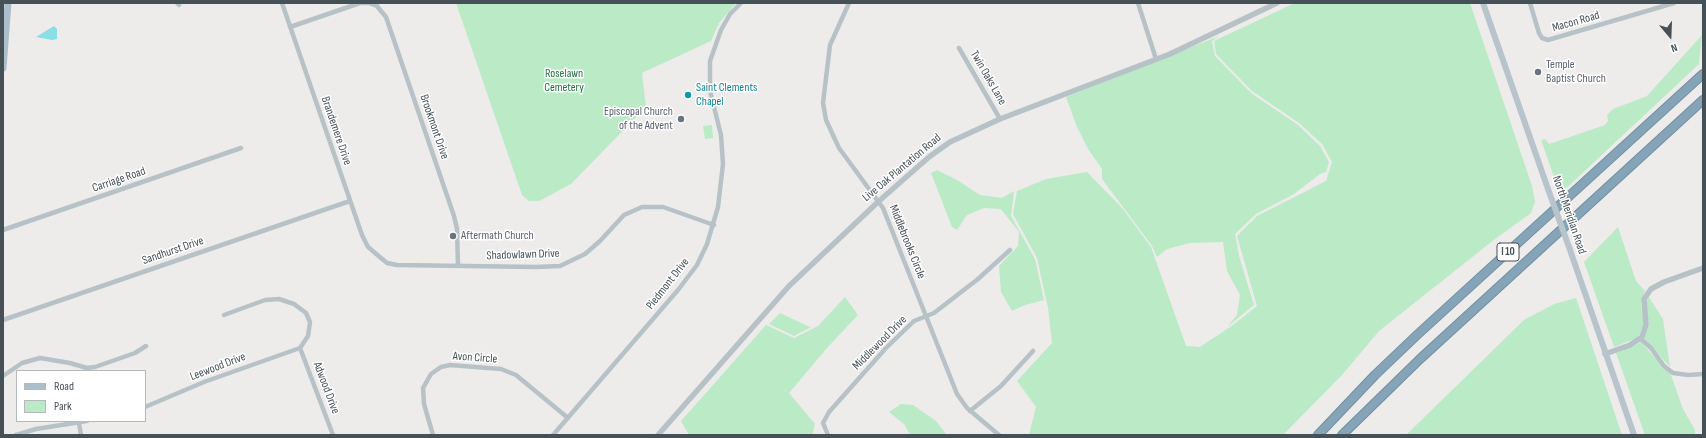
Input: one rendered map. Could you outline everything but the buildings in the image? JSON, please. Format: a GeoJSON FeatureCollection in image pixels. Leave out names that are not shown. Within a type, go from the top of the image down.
{"type":"FeatureCollection","features":[{"type":"Feature","properties":{"kind":"highway","name":"I 10"},"geometry":{"type":"LineString","coordinates":[[1318,435],[1375,375],[1416,335],[1703,74]]}},
{"type":"Feature","properties":{"kind":"highway","name":"I 10"},"geometry":{"type":"LineString","coordinates":[[1342,435],[1420,359],[1703,100]]}},
{"type":"Feature","properties":{"kind":"main road"},"geometry":{"type":"LineString","coordinates":[[3,68],[8,3]]}},
{"type":"Feature","properties":{"kind":"main road","name":"North Meridian Road"},"geometry":{"type":"LineString","coordinates":[[1483,3],[1634,435]]}},
{"type":"Feature","properties":{"kind":"street","name":"Brandemere Drive"},"geometry":{"type":"LineString","coordinates":[[282,3],[350,201],[368,247],[382,259]]}},
{"type":"Feature","properties":{"kind":"street","name":"Piedmont Drive"},"geometry":{"type":"LineString","coordinates":[[553,435],[689,277],[702,255],[714,225],[721,194],[723,164],[721,135],[710,91],[710,60],[720,30],[730,14],[741,3]]}},
{"type":"Feature","properties":{"kind":"street","name":"Middlebrooks Circle"},"geometry":{"type":"LineString","coordinates":[[849,3],[830,45],[825,74],[824,111],[829,128],[839,148],[879,201],[892,228],[957,394],[970,411],[999,435]]}},
{"type":"Feature","properties":{"kind":"street"},"geometry":{"type":"LineString","coordinates":[[1138,3],[1156,59]]}},
{"type":"Feature","properties":{"kind":"street","name":"Live Oak Plantation Road"},"geometry":{"type":"LineString","coordinates":[[658,435],[789,286],[879,201],[950,142],[1000,119],[1195,43],[1277,3]]}},
{"type":"Feature","properties":{"kind":"street","name":"Macon Road"},"geometry":{"type":"LineString","coordinates":[[1530,3],[1539,33],[1542,38],[1548,40],[1674,3]]}},
{"type":"Feature","properties":{"kind":"street"},"geometry":{"type":"LineString","coordinates":[[1654,3],[1656,8]]}},
{"type":"Feature","properties":{"kind":"street"},"geometry":{"type":"LineString","coordinates":[[290,27],[355,5],[369,4]]}},
{"type":"Feature","properties":{"kind":"street","name":"Brookmont Drive"},"geometry":{"type":"LineString","coordinates":[[369,4],[377,6],[386,17],[454,216],[457,229],[458,266]]}},
{"type":"Feature","properties":{"kind":"street","name":"Twin Oaks Lane"},"geometry":{"type":"LineString","coordinates":[[959,48],[1000,119]]}},
{"type":"Feature","properties":{"kind":"street","name":"Carriage Road"},"geometry":{"type":"LineString","coordinates":[[3,230],[241,148]]}},
{"type":"Feature","properties":{"kind":"street","name":"Sandhurst Drive"},"geometry":{"type":"LineString","coordinates":[[3,320],[350,201]]}},
{"type":"Feature","properties":{"kind":"street","name":"Shadowlawn Drive"},"geometry":{"type":"LineString","coordinates":[[382,259],[388,263],[397,265],[550,267],[567,263],[593,248],[624,215],[642,207],[663,206],[714,225]]}},
{"type":"Feature","properties":{"kind":"street","name":"Middlewood Drive"},"geometry":{"type":"LineString","coordinates":[[828,435],[823,423],[829,412],[900,334],[914,321],[934,313],[963,291],[1010,250]]}},
{"type":"Feature","properties":{"kind":"street"},"geometry":{"type":"LineString","coordinates":[[1605,354],[1641,339],[1646,325],[1643,303],[1647,292],[1656,285],[1703,268]]}},
{"type":"Feature","properties":{"kind":"street"},"geometry":{"type":"LineString","coordinates":[[224,316],[273,298],[294,304],[306,312],[310,322],[308,336],[300,348]]}},
{"type":"Feature","properties":{"kind":"street"},"geometry":{"type":"LineString","coordinates":[[1641,339],[1651,348],[1664,366],[1673,373],[1688,375],[1703,374]]}},
{"type":"Feature","properties":{"kind":"street"},"geometry":{"type":"LineString","coordinates":[[3,376],[22,364],[40,358],[70,363],[87,368],[95,368],[135,353],[146,346]]}},
{"type":"Feature","properties":{"kind":"street","name":"Leewood Drive"},"geometry":{"type":"LineString","coordinates":[[146,407],[204,382],[300,348]]}},
{"type":"Feature","properties":{"kind":"street","name":"Adwood Drive"},"geometry":{"type":"LineString","coordinates":[[300,348],[333,435]]}},
{"type":"Feature","properties":{"kind":"street"},"geometry":{"type":"LineString","coordinates":[[970,411],[1001,386],[1033,351]]}},
{"type":"Feature","properties":{"kind":"street","name":"Avon Circle"},"geometry":{"type":"LineString","coordinates":[[433,435],[424,404],[423,388],[431,374],[441,367],[450,365],[501,369],[516,375],[568,418]]}},
{"type":"Feature","properties":{"kind":"street"},"geometry":{"type":"LineString","coordinates":[[16,435],[36,429],[82,422]]}},
{"type":"Feature","properties":{"kind":"street"},"geometry":{"type":"LineString","coordinates":[[78,423],[81,435]]}},
{"type":"Feature","properties":{"kind":"green space","name":"Roselawn Cemetery"},"geometry":{"type":"Polygon","coordinates":[[[456,3],[736,3],[719,23],[711,41],[642,73],[646,107],[571,184],[539,201],[529,201],[522,195],[456,3]]]}},
{"type":"Feature","properties":{"kind":"green space"},"geometry":{"type":"Polygon","coordinates":[[[1295,3],[1470,3],[1532,186],[1535,202],[1531,213],[1495,239],[1379,331],[1342,375],[1283,435],[1029,435],[1036,407],[1017,381],[1052,343],[1048,308],[1037,258],[1013,214],[1017,191],[1046,179],[1087,172],[1123,209],[1151,247],[1186,346],[1200,347],[1233,325],[1257,306],[1237,236],[1257,216],[1326,181],[1332,162],[1322,144],[1299,123],[1252,91],[1216,54],[1214,41],[1295,3]]]}},
{"type":"Feature","properties":{"kind":"green space"},"geometry":{"type":"Polygon","coordinates":[[[1702,35],[1699,64],[1560,194],[1541,140],[1545,139],[1549,144],[1605,125],[1608,121],[1607,115],[1613,109],[1647,96],[1702,35]]]}},
{"type":"Feature","properties":{"kind":"green space"},"geometry":{"type":"Polygon","coordinates":[[[1219,36],[1212,41],[1215,56],[1251,93],[1298,125],[1320,146],[1329,162],[1326,172],[1320,174],[1294,194],[1256,214],[1235,234],[1239,256],[1254,305],[1227,327],[1237,315],[1240,295],[1227,271],[1223,242],[1190,243],[1167,249],[1157,257],[1152,246],[1102,179],[1102,169],[1088,149],[1077,127],[1066,97],[1219,36]]]}},
{"type":"Feature","properties":{"kind":"green space"},"geometry":{"type":"Polygon","coordinates":[[[712,125],[713,138],[705,139],[703,126],[712,125]]]}},
{"type":"Feature","properties":{"kind":"green space"},"geometry":{"type":"Polygon","coordinates":[[[937,170],[957,180],[980,195],[1002,198],[1014,191],[1011,216],[1035,259],[1044,300],[1025,305],[1012,311],[1001,292],[999,266],[1018,246],[1019,232],[1001,209],[984,208],[967,215],[957,230],[952,227],[931,173],[937,170]]]}},
{"type":"Feature","properties":{"kind":"green space"},"geometry":{"type":"Polygon","coordinates":[[[1618,227],[1636,281],[1645,291],[1641,303],[1644,324],[1641,333],[1637,338],[1614,347],[1584,262],[1618,227]]]}},
{"type":"Feature","properties":{"kind":"green space"},"geometry":{"type":"Polygon","coordinates":[[[1648,296],[1663,319],[1670,367],[1644,338],[1649,325],[1646,308],[1648,296]]]}},
{"type":"Feature","properties":{"kind":"green space"},"geometry":{"type":"Polygon","coordinates":[[[845,297],[858,315],[827,348],[789,393],[815,424],[812,435],[689,435],[681,421],[766,325],[794,338],[818,326],[845,297]]]}},
{"type":"Feature","properties":{"kind":"green space"},"geometry":{"type":"Polygon","coordinates":[[[1576,298],[1622,435],[1406,435],[1524,320],[1554,304],[1576,298]]]}},
{"type":"Feature","properties":{"kind":"green space"},"geometry":{"type":"Polygon","coordinates":[[[780,313],[811,327],[794,336],[769,324],[780,313]]]}},
{"type":"Feature","properties":{"kind":"green space"},"geometry":{"type":"Polygon","coordinates":[[[1641,342],[1671,375],[1683,409],[1695,430],[1695,435],[1645,435],[1616,353],[1641,342]]]}},
{"type":"Feature","properties":{"kind":"green space"},"geometry":{"type":"Polygon","coordinates":[[[901,404],[913,405],[936,421],[947,435],[910,435],[904,424],[889,412],[901,404]]]}},
{"type":"Feature","properties":{"kind":"water"},"geometry":{"type":"Polygon","coordinates":[[[54,26],[57,29],[57,39],[52,40],[36,37],[54,26]]]}},
{"type":"Feature","properties":{"kind":"place","name":"Temple Baptist Church"},"geometry":{"type":"Point","coordinates":[1538,72]}},
{"type":"Feature","properties":{"kind":"place","name":"Saint Clements Chapel"},"geometry":{"type":"Point","coordinates":[688,95]}},
{"type":"Feature","properties":{"kind":"place","name":"Episcopal Church of the Advent"},"geometry":{"type":"Point","coordinates":[681,119]}},
{"type":"Feature","properties":{"kind":"place","name":"Aftermath Church"},"geometry":{"type":"Point","coordinates":[453,236]}}]}
